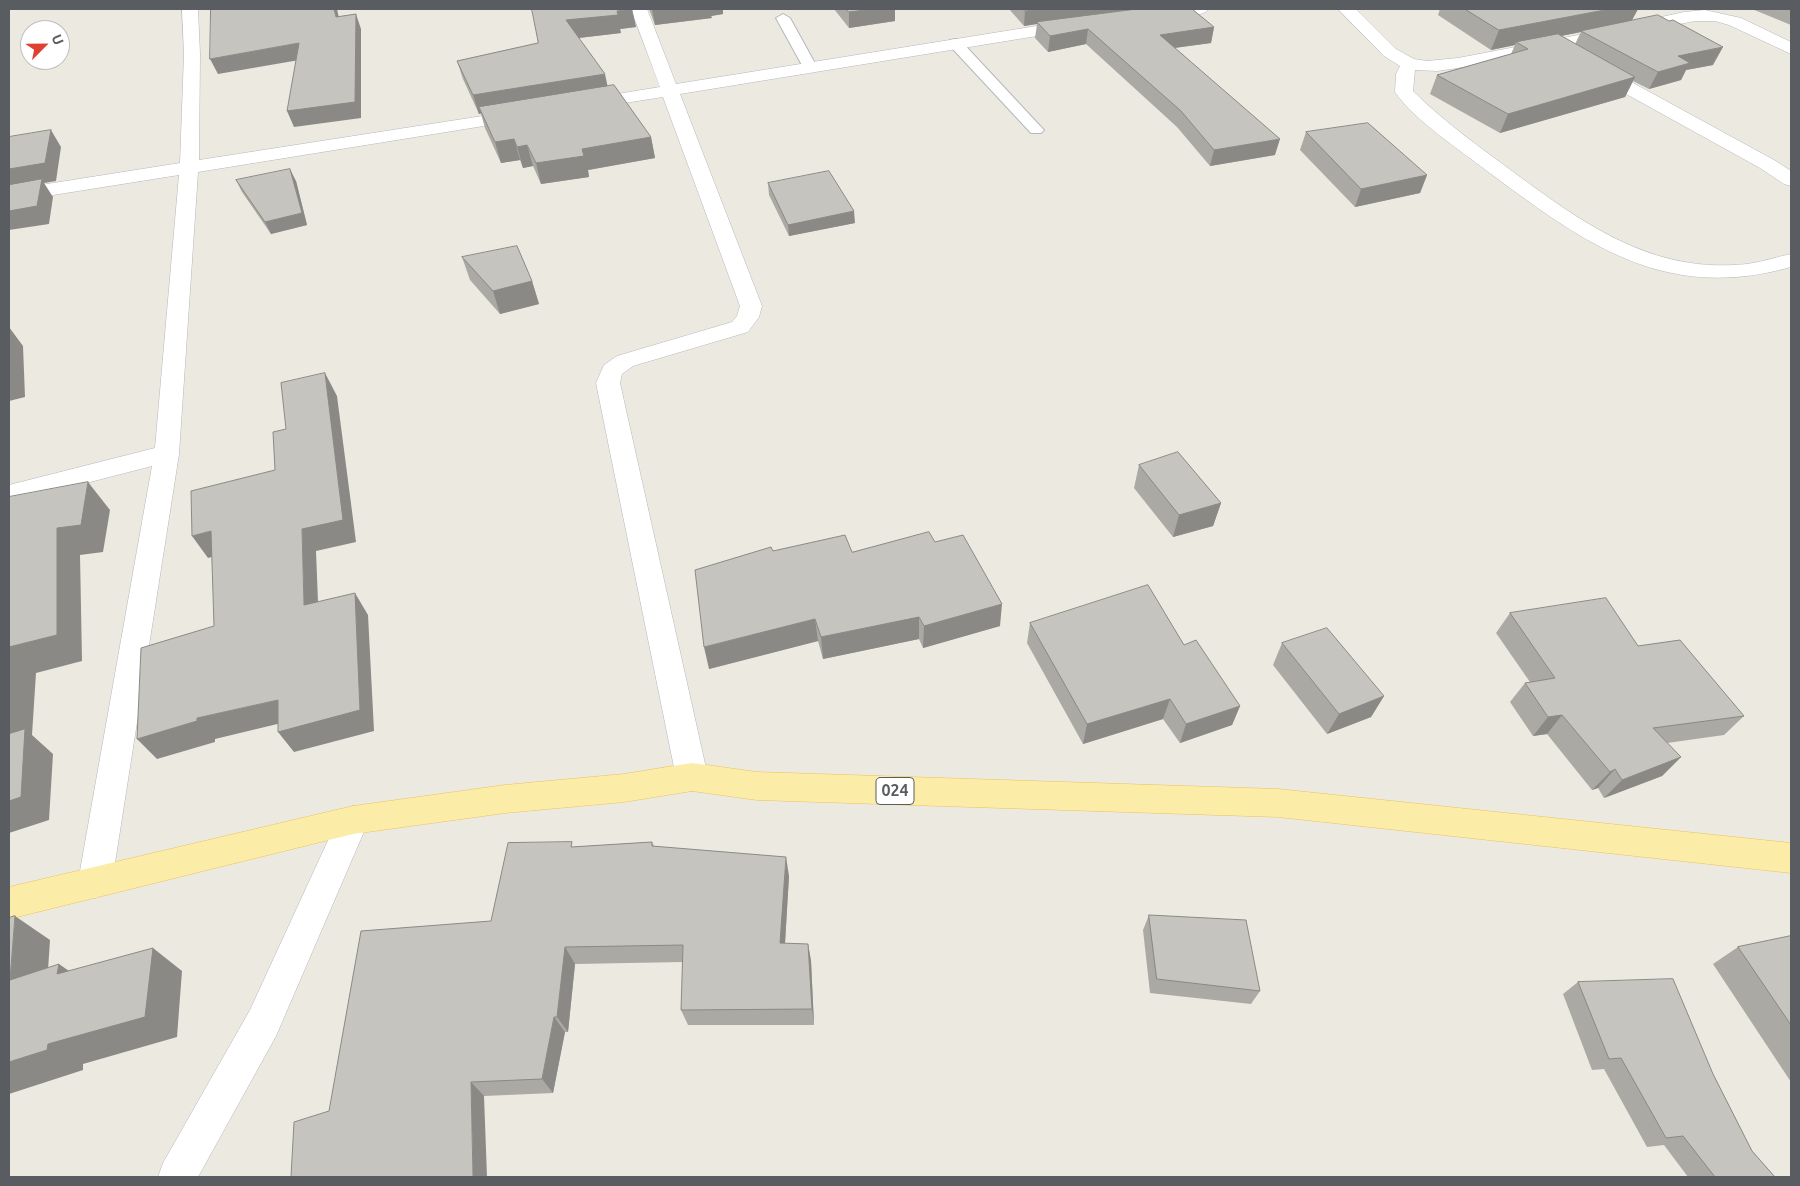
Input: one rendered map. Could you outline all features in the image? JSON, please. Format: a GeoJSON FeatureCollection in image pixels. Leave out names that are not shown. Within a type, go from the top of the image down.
{"type":"FeatureCollection","features":[{"type":"Feature","properties":{"kind":"main road","name":"024"},"geometry":{"type":"LineString","coordinates":[[9,903],[353,820],[505,799],[624,788],[692,777],[757,786],[1278,803],[1791,858]]}},
{"type":"Feature","properties":{"kind":"street"},"geometry":{"type":"LineString","coordinates":[[95,882],[167,454],[189,168],[192,54],[190,9]]}},
{"type":"Feature","properties":{"kind":"street"},"geometry":{"type":"LineString","coordinates":[[639,9],[752,306],[748,317],[740,327],[625,361],[612,370],[608,383],[692,777]]}},
{"type":"Feature","properties":{"kind":"street"},"geometry":{"type":"LineString","coordinates":[[1137,15],[1200,9]]}},
{"type":"Feature","properties":{"kind":"street"},"geometry":{"type":"LineString","coordinates":[[1346,9],[1361,20],[1395,57],[1409,64],[1451,64],[1554,46],[1690,18],[1714,16],[1742,24],[1791,49]]}},
{"type":"Feature","properties":{"kind":"street"},"geometry":{"type":"LineString","coordinates":[[572,106],[1089,22]]}},
{"type":"Feature","properties":{"kind":"street"},"geometry":{"type":"LineString","coordinates":[[1554,46],[1632,91],[1767,164],[1791,180]]}},
{"type":"Feature","properties":{"kind":"street"},"geometry":{"type":"LineString","coordinates":[[1409,64],[1404,74],[1404,92],[1427,114],[1544,204],[1610,246],[1633,257],[1662,266],[1684,269],[1739,271],[1791,260]]}},
{"type":"Feature","properties":{"kind":"street"},"geometry":{"type":"LineString","coordinates":[[9,196],[543,111]]}},
{"type":"Feature","properties":{"kind":"street"},"geometry":{"type":"LineString","coordinates":[[9,494],[167,454]]}},
{"type":"Feature","properties":{"kind":"street"},"geometry":{"type":"LineString","coordinates":[[178,1177],[263,1023],[353,820]]}},
{"type":"Feature","properties":{"kind":"lane"},"geometry":{"type":"LineString","coordinates":[[783,18],[810,67]]}},
{"type":"Feature","properties":{"kind":"lane"},"geometry":{"type":"LineString","coordinates":[[956,43],[1036,130]]}},
{"type":"Feature","properties":{"kind":"building"},"geometry":{"type":"Polygon","coordinates":[[[211,9],[334,9],[336,17],[356,14],[355,102],[287,111],[299,43],[210,59],[211,9]]]}},
{"type":"Feature","properties":{"kind":"building"},"geometry":{"type":"Polygon","coordinates":[[[532,9],[632,9],[617,11],[618,15],[566,20],[605,74],[473,95],[457,61],[538,43],[532,9]]]}},
{"type":"Feature","properties":{"kind":"building"},"geometry":{"type":"Polygon","coordinates":[[[846,9],[873,9],[849,12],[846,9]]]}},
{"type":"Feature","properties":{"kind":"building"},"geometry":{"type":"Polygon","coordinates":[[[1023,9],[1043,9],[1025,11],[1023,9]]]}},
{"type":"Feature","properties":{"kind":"building"},"geometry":{"type":"Polygon","coordinates":[[[1137,9],[1192,9],[1214,27],[1160,35],[1280,139],[1214,150],[1181,111],[1088,29],[1050,36],[1037,22],[1137,9]]]}},
{"type":"Feature","properties":{"kind":"building"},"geometry":{"type":"Polygon","coordinates":[[[1465,9],[1610,9],[1499,30],[1465,9]]]}},
{"type":"Feature","properties":{"kind":"building"},"geometry":{"type":"Polygon","coordinates":[[[1658,15],[1669,21],[1673,20],[1723,47],[1678,56],[1690,63],[1658,72],[1581,31],[1658,15]]]}},
{"type":"Feature","properties":{"kind":"building"},"geometry":{"type":"Polygon","coordinates":[[[1558,34],[1635,77],[1508,114],[1437,75],[1528,49],[1516,42],[1558,34]]]}},
{"type":"Feature","properties":{"kind":"building"},"geometry":{"type":"Polygon","coordinates":[[[614,85],[651,137],[582,149],[584,156],[536,163],[527,145],[517,147],[514,139],[495,142],[479,107],[614,85]]]}},
{"type":"Feature","properties":{"kind":"building"},"geometry":{"type":"Polygon","coordinates":[[[1368,123],[1427,175],[1361,189],[1306,132],[1368,123]]]}},
{"type":"Feature","properties":{"kind":"building"},"geometry":{"type":"Polygon","coordinates":[[[51,130],[45,163],[9,169],[9,137],[51,130]]]}},
{"type":"Feature","properties":{"kind":"building"},"geometry":{"type":"Polygon","coordinates":[[[290,169],[302,213],[265,222],[236,180],[290,169]]]}},
{"type":"Feature","properties":{"kind":"building"},"geometry":{"type":"Polygon","coordinates":[[[829,171],[854,211],[788,225],[768,183],[829,171]]]}},
{"type":"Feature","properties":{"kind":"building"},"geometry":{"type":"Polygon","coordinates":[[[42,179],[37,206],[9,211],[9,185],[42,179]]]}},
{"type":"Feature","properties":{"kind":"building"},"geometry":{"type":"Polygon","coordinates":[[[517,246],[532,281],[493,291],[462,257],[517,246]]]}},
{"type":"Feature","properties":{"kind":"building"},"geometry":{"type":"Polygon","coordinates":[[[325,373],[343,520],[302,529],[304,605],[355,593],[360,710],[278,732],[278,700],[197,718],[197,721],[137,739],[141,648],[214,626],[211,531],[192,536],[191,491],[275,470],[273,432],[286,429],[281,383],[325,373]]]}},
{"type":"Feature","properties":{"kind":"building"},"geometry":{"type":"Polygon","coordinates":[[[1178,452],[1221,503],[1179,515],[1139,465],[1178,452]]]}},
{"type":"Feature","properties":{"kind":"building"},"geometry":{"type":"Polygon","coordinates":[[[88,482],[81,525],[57,528],[57,635],[9,647],[9,497],[88,482]]]}},
{"type":"Feature","properties":{"kind":"building"},"geometry":{"type":"Polygon","coordinates":[[[929,532],[935,542],[963,535],[1002,604],[924,626],[919,617],[821,637],[815,619],[704,647],[695,570],[771,547],[773,551],[845,535],[852,552],[929,532]]]}},
{"type":"Feature","properties":{"kind":"building"},"geometry":{"type":"Polygon","coordinates":[[[1148,585],[1184,645],[1196,640],[1240,706],[1186,724],[1170,699],[1087,724],[1030,623],[1148,585]]]}},
{"type":"Feature","properties":{"kind":"building"},"geometry":{"type":"Polygon","coordinates":[[[1606,598],[1638,646],[1680,640],[1744,716],[1653,728],[1681,757],[1622,780],[1615,769],[1610,772],[1562,715],[1548,717],[1525,683],[1555,678],[1510,613],[1606,598]]]}},
{"type":"Feature","properties":{"kind":"building"},"geometry":{"type":"Polygon","coordinates":[[[1327,628],[1384,696],[1339,714],[1282,643],[1327,628]]]}},
{"type":"Feature","properties":{"kind":"building"},"geometry":{"type":"Polygon","coordinates":[[[25,729],[21,797],[9,801],[9,734],[25,729]]]}},
{"type":"Feature","properties":{"kind":"building"},"geometry":{"type":"Polygon","coordinates":[[[572,842],[571,847],[652,842],[652,846],[786,857],[780,943],[808,944],[812,1009],[681,1010],[683,945],[565,947],[557,1017],[554,1017],[542,1079],[471,1082],[473,1177],[291,1177],[294,1122],[329,1111],[361,931],[491,921],[508,843],[572,842]]]}},
{"type":"Feature","properties":{"kind":"building"},"geometry":{"type":"Polygon","coordinates":[[[1149,915],[1246,920],[1260,991],[1157,979],[1149,915]]]}},
{"type":"Feature","properties":{"kind":"building"},"geometry":{"type":"Polygon","coordinates":[[[15,916],[10,980],[59,964],[57,974],[153,948],[145,1017],[48,1044],[47,1050],[9,1062],[9,918],[15,916]]]}},
{"type":"Feature","properties":{"kind":"building"},"geometry":{"type":"Polygon","coordinates":[[[1791,936],[1791,1025],[1738,947],[1791,936]]]}},
{"type":"Feature","properties":{"kind":"building"},"geometry":{"type":"Polygon","coordinates":[[[1673,979],[1713,1074],[1752,1151],[1775,1177],[1715,1177],[1683,1136],[1666,1138],[1621,1058],[1609,1059],[1578,982],[1673,979]]]}}]}
